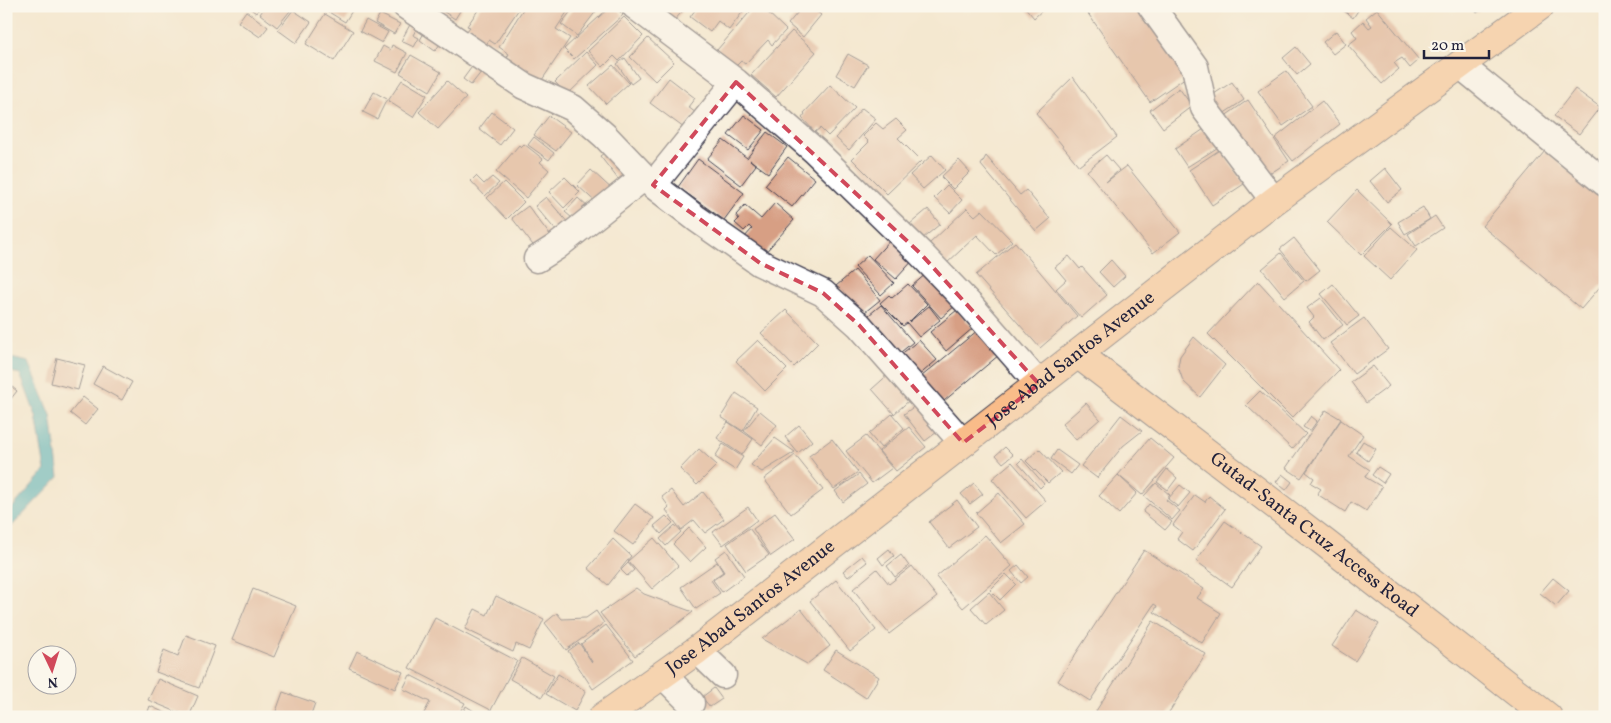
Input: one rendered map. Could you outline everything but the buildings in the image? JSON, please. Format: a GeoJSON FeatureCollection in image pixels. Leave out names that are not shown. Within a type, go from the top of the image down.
{"type":"FeatureCollection","features":[{"type":"Feature","properties":{"kind":"main road","name":"Jose Abad Santos Avenue"},"geometry":{"type":"LineString","coordinates":[[603,717],[697,650],[963,442],[1079,355],[1274,201],[1460,65],[1531,9]]}},
{"type":"Feature","properties":{"kind":"main road","name":"Gutad-Santa Cruz Access Road"},"geometry":{"type":"LineString","coordinates":[[1079,355],[1548,717]]}},
{"type":"Feature","properties":{"kind":"street"},"geometry":{"type":"LineString","coordinates":[[406,6],[524,86],[573,108],[605,136],[649,181],[697,219],[760,263],[823,293],[859,325],[963,442]]}},
{"type":"Feature","properties":{"kind":"street"},"geometry":{"type":"LineString","coordinates":[[635,6],[736,82],[814,151],[920,252],[970,305],[1039,384]]}},
{"type":"Feature","properties":{"kind":"street"},"geometry":{"type":"LineString","coordinates":[[1151,6],[1195,67],[1204,108],[1274,201]]}},
{"type":"Feature","properties":{"kind":"street"},"geometry":{"type":"LineString","coordinates":[[1460,65],[1605,182]]}},
{"type":"Feature","properties":{"kind":"street"},"geometry":{"type":"LineString","coordinates":[[537,259],[649,181],[736,82]]}},
{"type":"Feature","properties":{"kind":"street"},"geometry":{"type":"LineString","coordinates":[[697,650],[723,675]]}},
{"type":"Feature","properties":{"kind":"street"},"geometry":{"type":"LineString","coordinates":[[663,675],[691,703]]}},
{"type":"Feature","properties":{"kind":"highlighted area"},"geometry":{"type":"Polygon","coordinates":[[[736,82],[920,253],[1039,384],[963,443],[859,325],[823,293],[760,263],[653,185],[736,82]]]}},
{"type":"Feature","properties":{"kind":"water"},"geometry":{"type":"Polygon","coordinates":[[[6,357],[29,362],[51,415],[59,477],[11,527],[6,541],[6,515],[45,470],[36,416],[20,374],[6,371],[6,357]]]}}]}
